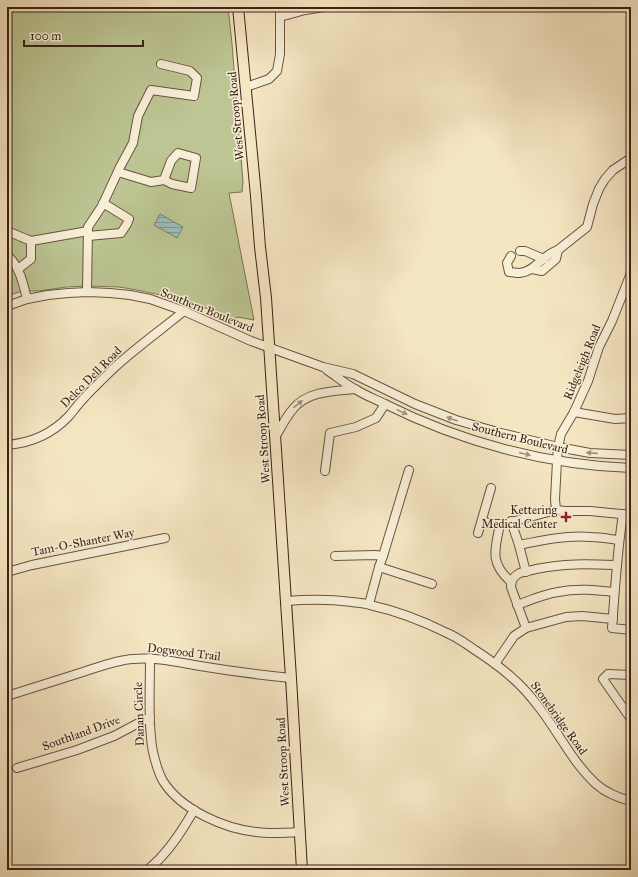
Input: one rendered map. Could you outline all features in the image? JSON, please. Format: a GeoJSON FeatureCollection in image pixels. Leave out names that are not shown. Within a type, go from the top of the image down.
{"type":"FeatureCollection","features":[{"type":"Feature","properties":{"kind":"main road","name":"West Stroop Road"},"geometry":{"type":"LineString","coordinates":[[238,7],[266,298],[276,436],[302,870]]}},
{"type":"Feature","properties":{"kind":"street"},"geometry":{"type":"LineString","coordinates":[[246,87],[269,79],[277,71],[280,54],[279,7]]}},
{"type":"Feature","properties":{"kind":"street"},"geometry":{"type":"LineString","coordinates":[[280,17],[305,10],[324,7]]}},
{"type":"Feature","properties":{"kind":"street"},"geometry":{"type":"LineString","coordinates":[[87,292],[88,227],[103,203],[133,143],[138,116],[152,90],[194,96],[198,78],[190,71],[162,64]]}},
{"type":"Feature","properties":{"kind":"street"},"geometry":{"type":"LineString","coordinates":[[118,172],[151,182],[164,180],[172,184],[191,188],[196,158],[178,153],[172,161],[164,180]]}},
{"type":"Feature","properties":{"kind":"street"},"geometry":{"type":"LineString","coordinates":[[511,256],[507,263],[509,272],[519,273],[532,269],[552,252],[558,250],[588,227],[598,189],[613,170],[631,158]]}},
{"type":"Feature","properties":{"kind":"street"},"geometry":{"type":"LineString","coordinates":[[7,231],[31,241],[88,234],[120,233],[129,219],[103,203]]}},
{"type":"Feature","properties":{"kind":"street"},"geometry":{"type":"LineString","coordinates":[[18,269],[31,259],[31,241]]}},
{"type":"Feature","properties":{"kind":"street"},"geometry":{"type":"LineString","coordinates":[[532,269],[542,271],[556,259],[558,250]]}},
{"type":"Feature","properties":{"kind":"street"},"geometry":{"type":"LineString","coordinates":[[520,251],[525,251],[544,258]]}},
{"type":"Feature","properties":{"kind":"street"},"geometry":{"type":"LineString","coordinates":[[7,255],[12,259],[22,277],[27,299]]}},
{"type":"Feature","properties":{"kind":"street","name":"Ridgeleigh Road"},"geometry":{"type":"LineString","coordinates":[[556,510],[555,499],[557,461],[561,434],[574,412],[588,381],[599,347],[612,321],[631,273]]}},
{"type":"Feature","properties":{"kind":"street","name":"Southern Boulevard"},"geometry":{"type":"LineString","coordinates":[[7,306],[27,299],[87,292],[130,295],[150,299],[184,311],[269,348],[323,367],[353,374],[415,404],[456,420],[558,447],[590,453],[631,455]]}},
{"type":"Feature","properties":{"kind":"street","name":"Delco Dell Road"},"geometry":{"type":"LineString","coordinates":[[7,445],[28,441],[44,435],[58,426],[84,397],[115,367],[184,311]]}},
{"type":"Feature","properties":{"kind":"street","name":"Southern Boulevard"},"geometry":{"type":"LineString","coordinates":[[323,367],[355,389],[419,420],[490,445],[557,461],[631,468]]}},
{"type":"Feature","properties":{"kind":"street"},"geometry":{"type":"LineString","coordinates":[[276,436],[294,408],[304,400],[315,395],[332,391],[355,389]]}},
{"type":"Feature","properties":{"kind":"street"},"geometry":{"type":"LineString","coordinates":[[326,471],[330,433],[356,427],[376,418],[385,404]]}},
{"type":"Feature","properties":{"kind":"street"},"geometry":{"type":"LineString","coordinates":[[574,412],[615,419],[631,418]]}},
{"type":"Feature","properties":{"kind":"street"},"geometry":{"type":"LineString","coordinates":[[369,604],[409,470]]}},
{"type":"Feature","properties":{"kind":"street"},"geometry":{"type":"LineString","coordinates":[[478,533],[491,488]]}},
{"type":"Feature","properties":{"kind":"street"},"geometry":{"type":"LineString","coordinates":[[482,521],[491,524],[504,524],[556,510],[627,514],[619,540],[612,628],[631,630]]}},
{"type":"Feature","properties":{"kind":"street"},"geometry":{"type":"LineString","coordinates":[[511,522],[526,572]]}},
{"type":"Feature","properties":{"kind":"street"},"geometry":{"type":"LineString","coordinates":[[500,524],[495,550],[496,562],[503,574],[511,582],[511,587],[526,628]]}},
{"type":"Feature","properties":{"kind":"street"},"geometry":{"type":"LineString","coordinates":[[519,545],[571,537],[591,537],[619,540]]}},
{"type":"Feature","properties":{"kind":"street","name":"Tam-O-Shanter Way"},"geometry":{"type":"LineString","coordinates":[[7,572],[32,565],[165,538]]}},
{"type":"Feature","properties":{"kind":"street"},"geometry":{"type":"LineString","coordinates":[[335,556],[383,556]]}},
{"type":"Feature","properties":{"kind":"street"},"geometry":{"type":"LineString","coordinates":[[511,582],[517,575],[526,572],[562,565],[617,565]]}},
{"type":"Feature","properties":{"kind":"street"},"geometry":{"type":"LineString","coordinates":[[379,568],[432,584]]}},
{"type":"Feature","properties":{"kind":"street"},"geometry":{"type":"LineString","coordinates":[[517,605],[559,591],[578,589],[614,592]]}},
{"type":"Feature","properties":{"kind":"street","name":"Stonebridge Road"},"geometry":{"type":"LineString","coordinates":[[286,601],[311,599],[369,604],[410,617],[448,633],[505,671],[520,685],[534,700],[572,756],[596,784],[606,791],[631,801]]}},
{"type":"Feature","properties":{"kind":"street"},"geometry":{"type":"LineString","coordinates":[[495,664],[514,636],[526,628],[566,617],[582,616],[612,620]]}},
{"type":"Feature","properties":{"kind":"street","name":"Dogwood Trail"},"geometry":{"type":"LineString","coordinates":[[7,696],[121,661],[132,659],[150,658],[167,660],[266,676],[291,678]]}},
{"type":"Feature","properties":{"kind":"street","name":"Danan Circle"},"geometry":{"type":"LineString","coordinates":[[150,658],[149,703],[151,743],[157,768],[162,780],[174,794],[182,802],[194,810],[221,824],[237,829],[272,833],[300,832]]}},
{"type":"Feature","properties":{"kind":"street"},"geometry":{"type":"LineString","coordinates":[[631,675],[608,674],[603,679],[631,719]]}},
{"type":"Feature","properties":{"kind":"street","name":"Southland Drive"},"geometry":{"type":"LineString","coordinates":[[17,768],[77,750],[108,738],[150,717]]}},
{"type":"Feature","properties":{"kind":"street"},"geometry":{"type":"LineString","coordinates":[[148,870],[162,856],[177,837],[194,810]]}},
{"type":"Feature","properties":{"kind":"green space"},"geometry":{"type":"Polygon","coordinates":[[[7,7],[228,7],[243,182],[242,192],[229,193],[254,320],[237,317],[236,321],[203,307],[165,296],[119,287],[67,287],[38,291],[22,291],[7,296],[7,7]]]}},
{"type":"Feature","properties":{"kind":"water"},"geometry":{"type":"Polygon","coordinates":[[[160,214],[183,227],[177,238],[154,225],[160,214]]]}},
{"type":"Feature","properties":{"kind":"place","name":"Kettering Medical Center"},"geometry":{"type":"Point","coordinates":[566,517]}}]}
